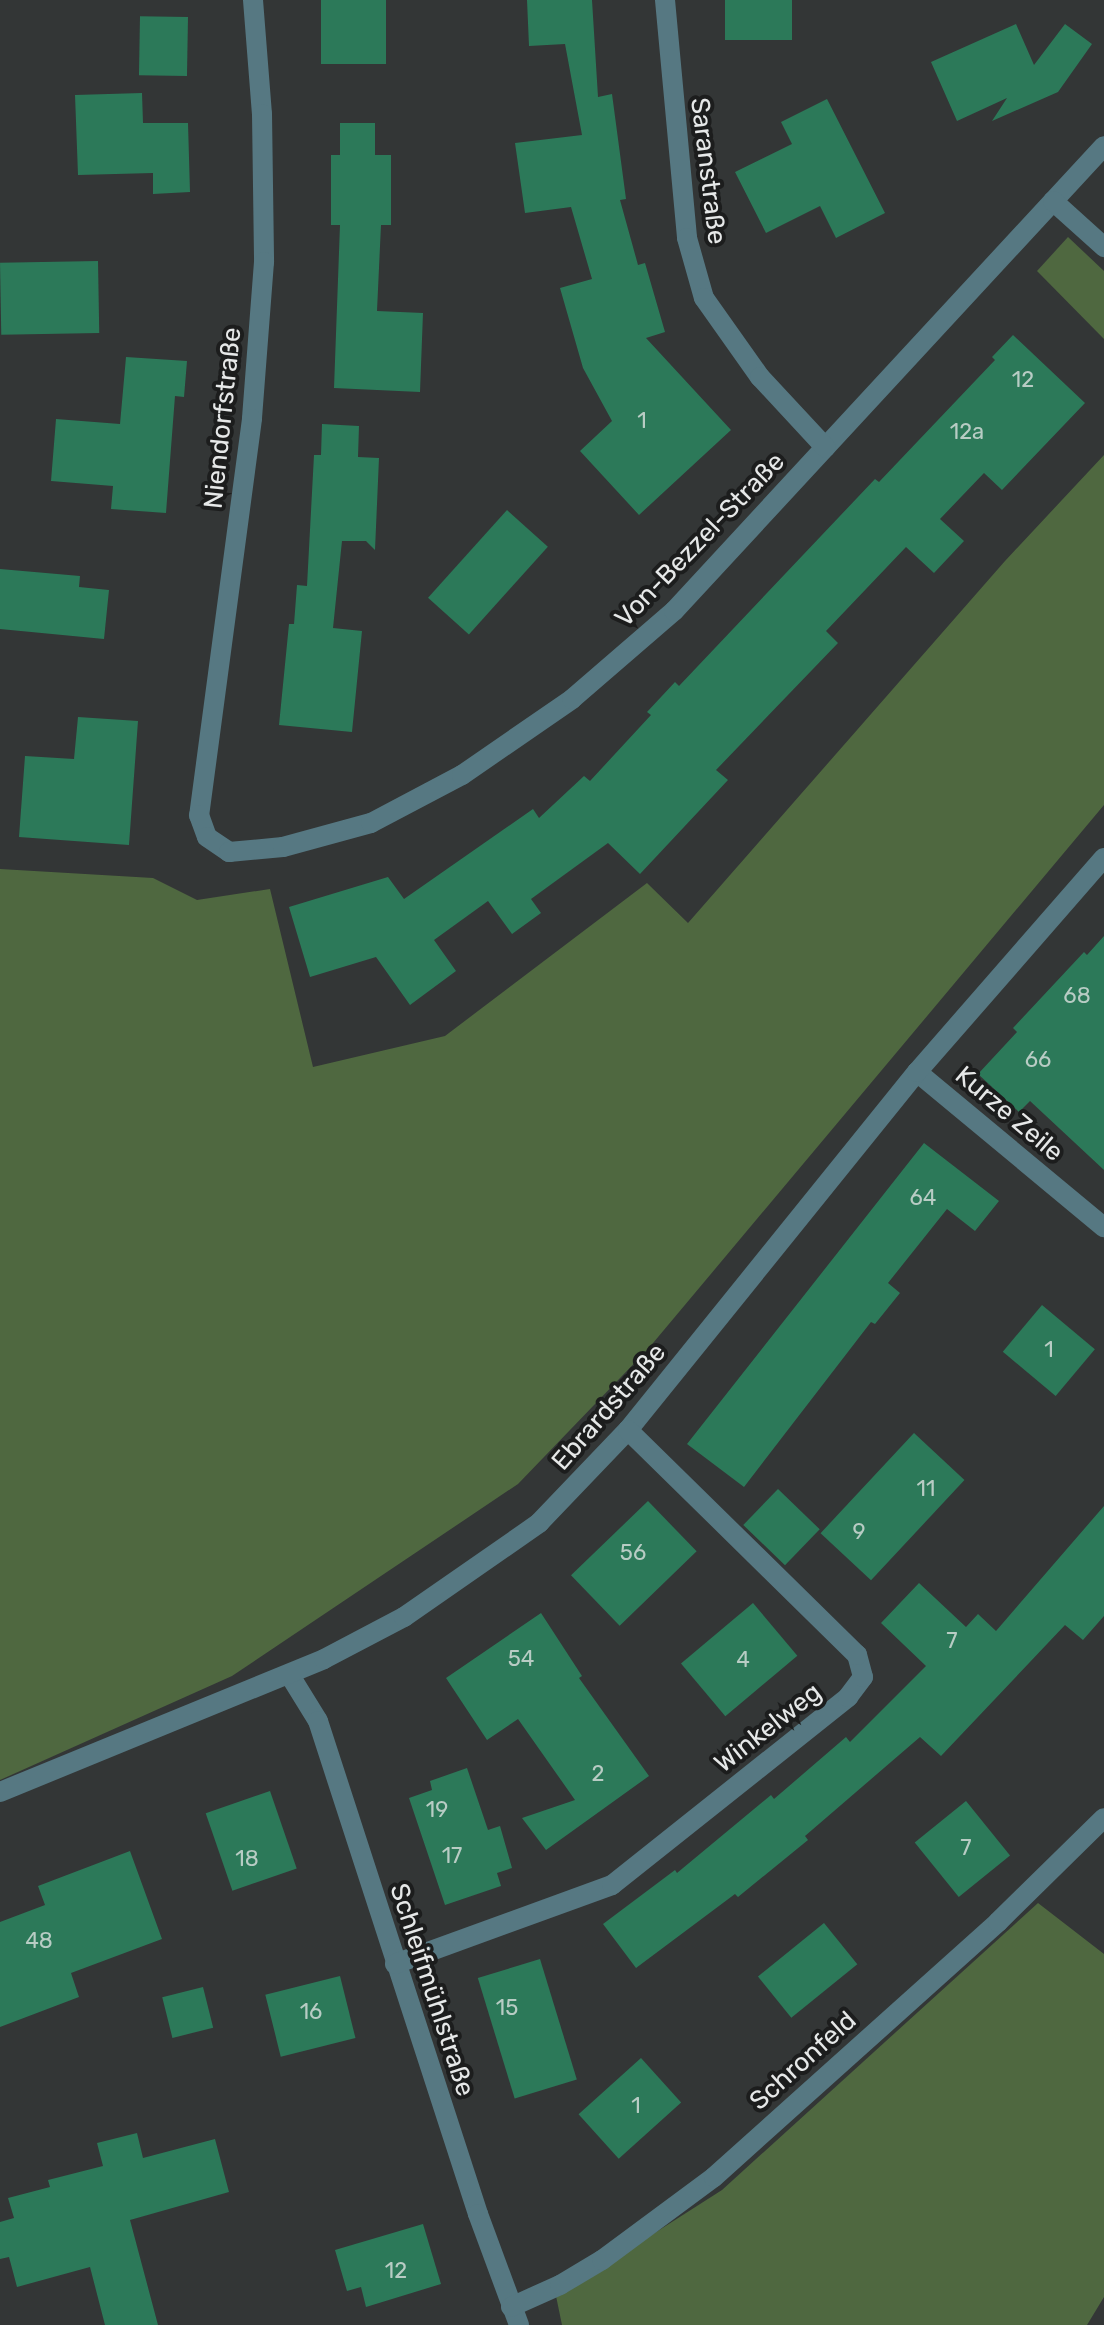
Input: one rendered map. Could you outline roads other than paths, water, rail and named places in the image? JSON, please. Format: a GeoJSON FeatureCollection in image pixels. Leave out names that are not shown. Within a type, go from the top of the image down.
{"type":"FeatureCollection","features":[{"type":"Feature","properties":{"kind":"street","name":"Niendorfstraße"},"geometry":{"type":"LineString","coordinates":[[207,837],[199,815],[252,419],[264,262],[262,114],[253,0]]}},
{"type":"Feature","properties":{"kind":"street","name":"Saranstraße"},"geometry":{"type":"LineString","coordinates":[[665,0],[687,238],[704,298],[760,377],[825,447]]}},
{"type":"Feature","properties":{"kind":"street","name":"Von-Bezzel-Straße"},"geometry":{"type":"LineString","coordinates":[[207,837],[229,852],[283,847],[371,823],[462,775],[572,699],[674,611],[1104,146]]}},
{"type":"Feature","properties":{"kind":"street"},"geometry":{"type":"LineString","coordinates":[[1053,201],[1104,247]]}},
{"type":"Feature","properties":{"kind":"street","name":"Ebrardstraße"},"geometry":{"type":"LineString","coordinates":[[0,1792],[289,1674],[404,1617],[539,1523],[628,1430],[917,1072],[1104,858]]}},
{"type":"Feature","properties":{"kind":"street","name":"Kurze Zeile"},"geometry":{"type":"LineString","coordinates":[[917,1072],[1104,1227]]}},
{"type":"Feature","properties":{"kind":"street","name":"Winkelweg"},"geometry":{"type":"LineString","coordinates":[[395,1964],[612,1885],[848,1697],[863,1677],[857,1655],[628,1430]]}},
{"type":"Feature","properties":{"kind":"street","name":"Schleifmühlstraße"},"geometry":{"type":"LineString","coordinates":[[289,1674],[318,1721],[395,1964],[515,2316]]}},
{"type":"Feature","properties":{"kind":"street","name":"Schronfeld"},"geometry":{"type":"LineString","coordinates":[[515,2316],[602,2260],[714,2177],[998,1922],[1104,1818]]}}]}
